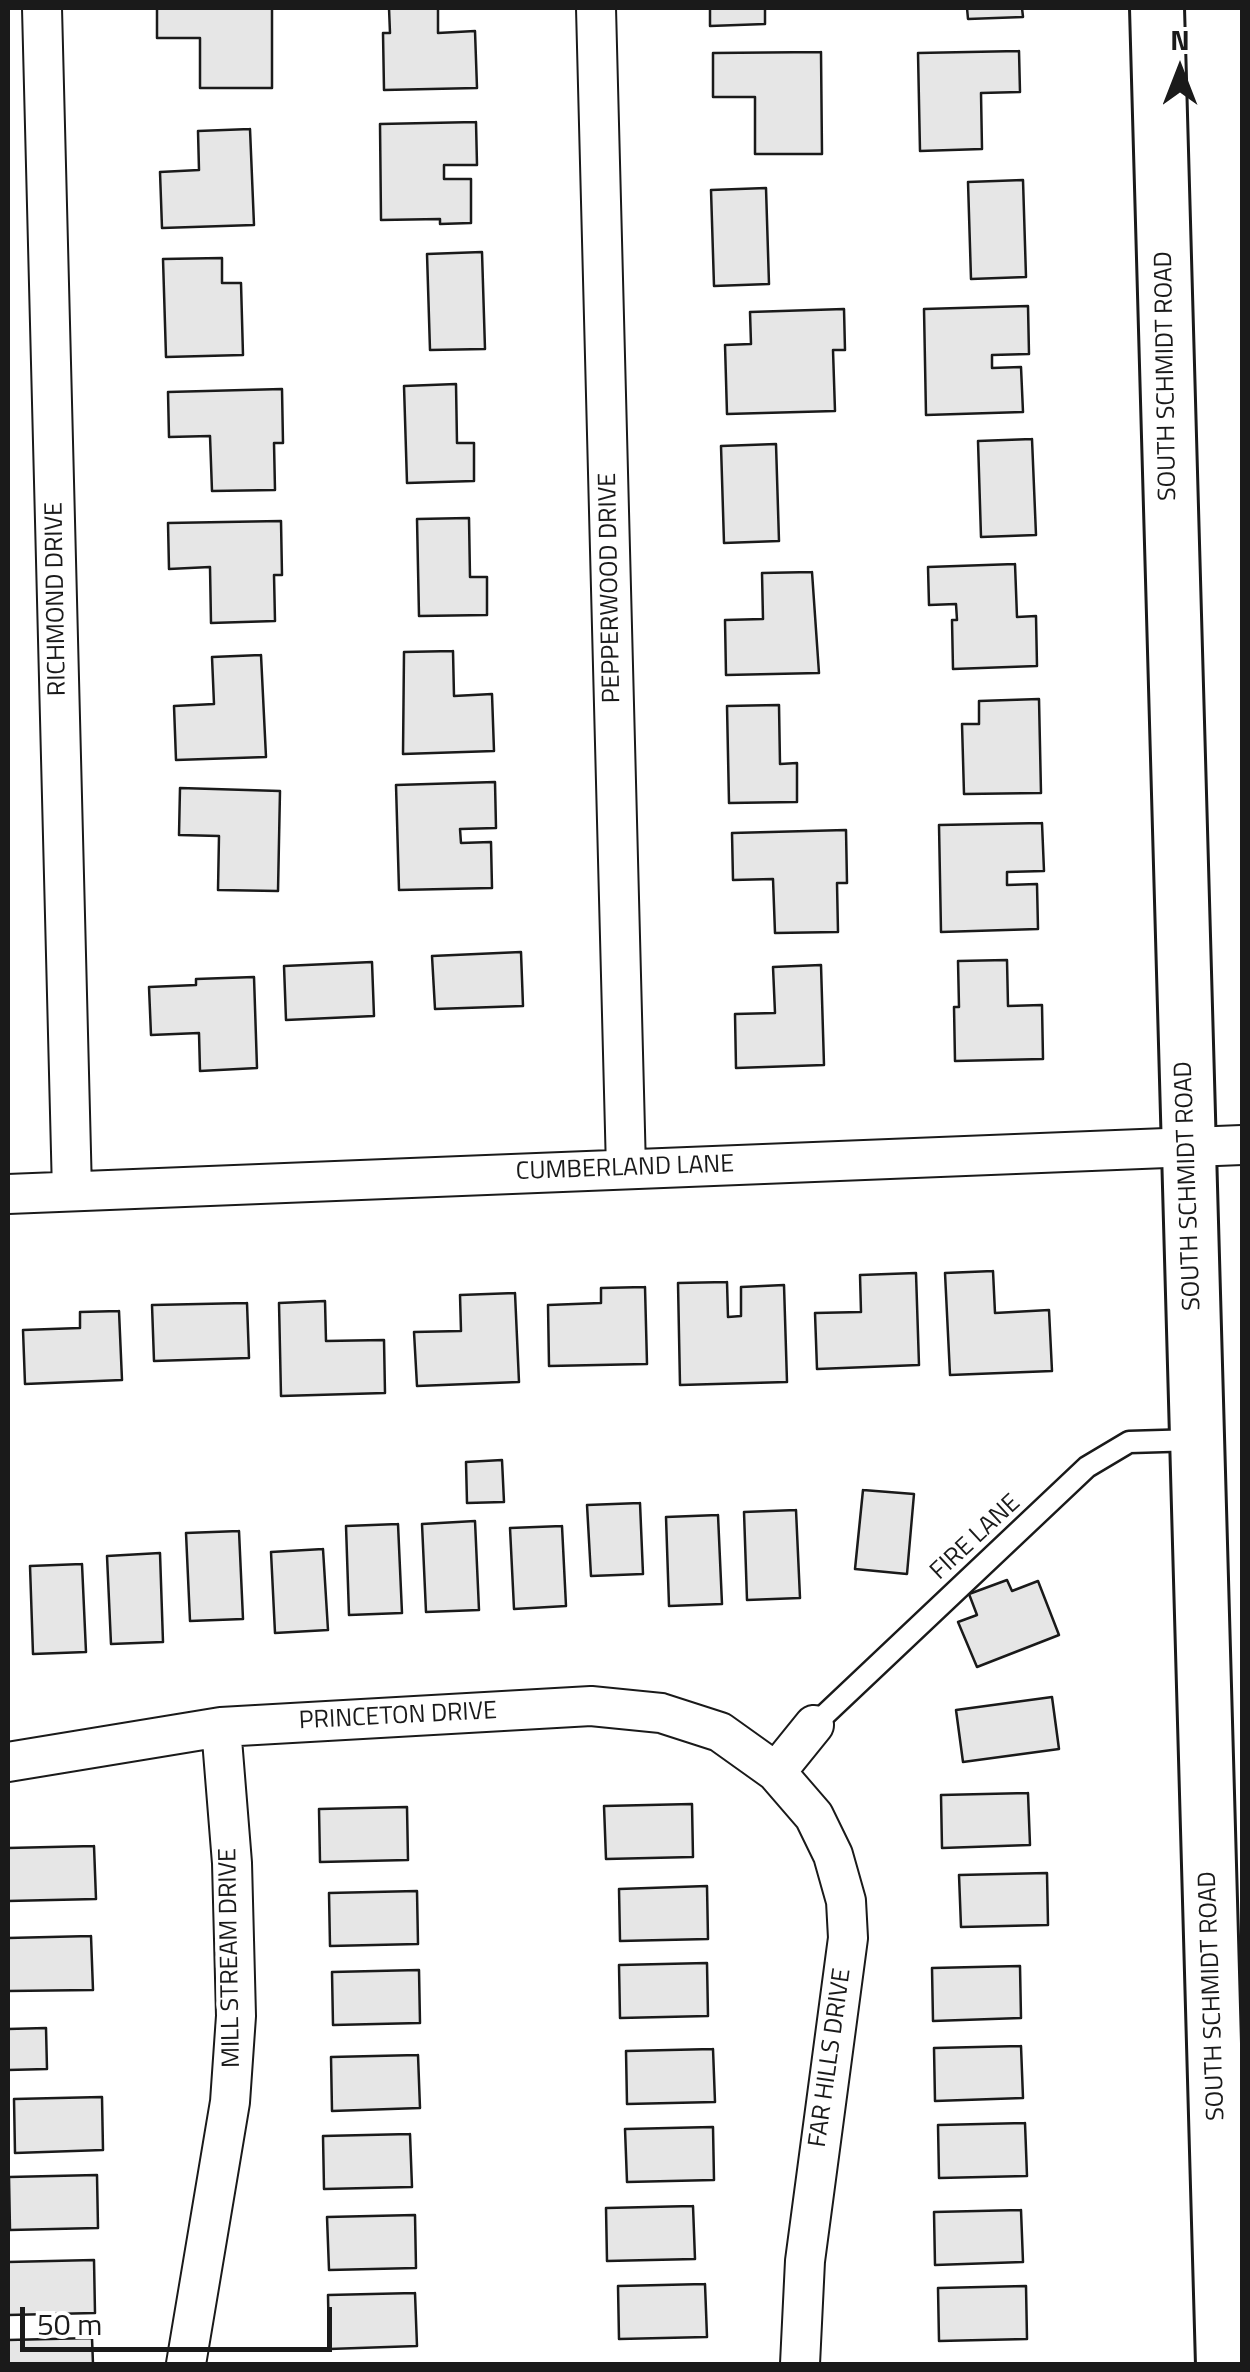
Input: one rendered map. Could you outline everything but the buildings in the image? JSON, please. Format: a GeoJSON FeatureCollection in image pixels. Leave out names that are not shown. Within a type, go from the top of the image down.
{"type":"FeatureCollection","features":[{"type":"Feature","properties":{"kind":"street","name":"RICHMOND DRIVE"},"geometry":{"type":"LineString","coordinates":[[42,8],[72,1191]]}},
{"type":"Feature","properties":{"kind":"street","name":"PEPPERWOOD DRIVE"},"geometry":{"type":"LineString","coordinates":[[596,8],[626,1169]]}},
{"type":"Feature","properties":{"kind":"street","name":"SOUTH SCHMIDT ROAD"},"geometry":{"type":"LineString","coordinates":[[1157,8],[1223,2364]]}},
{"type":"Feature","properties":{"kind":"street","name":"CUMBERLAND LANE"},"geometry":{"type":"LineString","coordinates":[[8,1194],[1242,1145]]}},
{"type":"Feature","properties":{"kind":"street","name":"PRINCETON DRIVE"},"geometry":{"type":"LineString","coordinates":[[8,1762],[221,1727],[590,1706],[662,1713],[720,1732],[776,1772]]}},
{"type":"Feature","properties":{"kind":"street"},"geometry":{"type":"LineString","coordinates":[[776,1772],[814,1725]]}},
{"type":"Feature","properties":{"kind":"street","name":"MILL STREAM DRIVE"},"geometry":{"type":"LineString","coordinates":[[186,2364],[230,2102],[236,2016],[232,1864],[221,1727]]}},
{"type":"Feature","properties":{"kind":"street","name":"FAR HILLS DRIVE"},"geometry":{"type":"LineString","coordinates":[[776,1772],[814,1816],[834,1855],[846,1901],[848,1938],[809,2223],[800,2364]]}},
{"type":"Feature","properties":{"kind":"lane","name":"FIRE LANE"},"geometry":{"type":"LineString","coordinates":[[814,1725],[1087,1467],[1129,1442],[1198,1440]]}}]}
